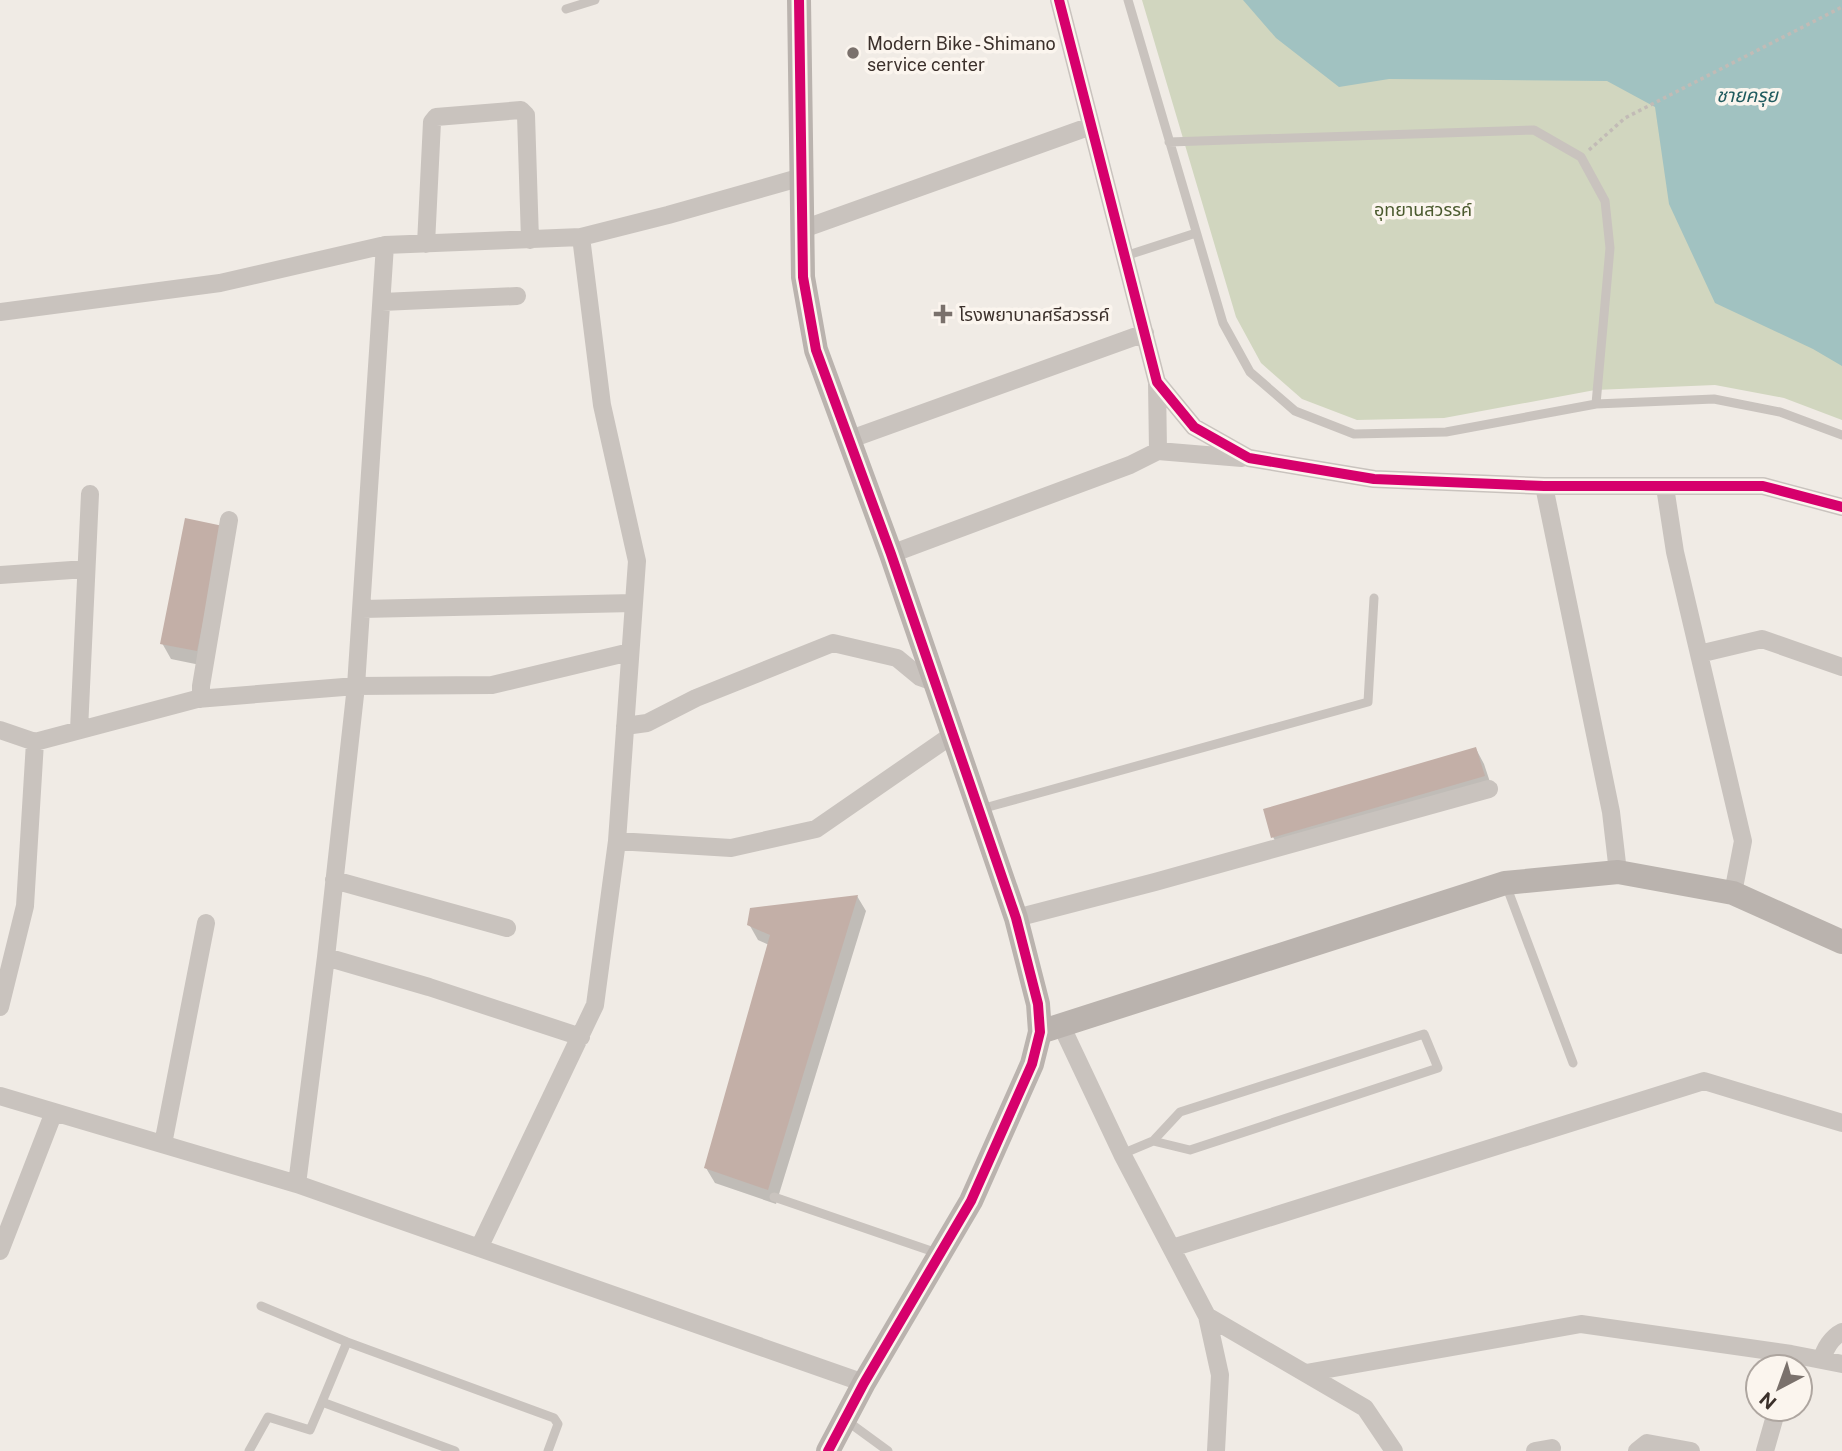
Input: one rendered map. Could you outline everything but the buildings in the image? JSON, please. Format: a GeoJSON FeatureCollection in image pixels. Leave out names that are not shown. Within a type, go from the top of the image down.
{"type":"FeatureCollection","features":[{"type":"Feature","properties":{"kind":"street"},"geometry":{"type":"LineString","coordinates":[[799,0],[803,277],[816,350],[891,554],[1016,918],[1038,1004],[1208,1316],[1220,1375],[1216,1451]]}},
{"type":"Feature","properties":{"kind":"street"},"geometry":{"type":"LineString","coordinates":[[1059,0],[1157,382],[1158,451]]}},
{"type":"Feature","properties":{"kind":"street"},"geometry":{"type":"LineString","coordinates":[[426,244],[432,122],[436,117],[522,110],[526,115],[530,240]]}},
{"type":"Feature","properties":{"kind":"street"},"geometry":{"type":"LineString","coordinates":[[803,229],[1091,127]]}},
{"type":"Feature","properties":{"kind":"street"},"geometry":{"type":"LineString","coordinates":[[0,312],[220,283],[385,245],[581,237],[802,177]]}},
{"type":"Feature","properties":{"kind":"street"},"geometry":{"type":"LineString","coordinates":[[479,1248],[596,1005],[617,841],[637,561],[602,405],[581,237]]}},
{"type":"Feature","properties":{"kind":"street"},"geometry":{"type":"LineString","coordinates":[[297,1184],[356,686],[385,245]]}},
{"type":"Feature","properties":{"kind":"street"},"geometry":{"type":"LineString","coordinates":[[382,302],[517,296]]}},
{"type":"Feature","properties":{"kind":"street"},"geometry":{"type":"LineString","coordinates":[[848,440],[1144,333]]}},
{"type":"Feature","properties":{"kind":"street"},"geometry":{"type":"LineString","coordinates":[[1157,382],[1194,427],[1249,458]]}},
{"type":"Feature","properties":{"kind":"street"},"geometry":{"type":"LineString","coordinates":[[891,554],[1130,465],[1158,451],[1249,458],[1374,479],[1544,486],[1763,486],[1842,507]]}},
{"type":"Feature","properties":{"kind":"street"},"geometry":{"type":"LineString","coordinates":[[1544,486],[1611,812],[1618,872]]}},
{"type":"Feature","properties":{"kind":"street"},"geometry":{"type":"LineString","coordinates":[[1665,487],[1675,552],[1743,841],[1733,893]]}},
{"type":"Feature","properties":{"kind":"street"},"geometry":{"type":"LineString","coordinates":[[79,730],[90,494]]}},
{"type":"Feature","properties":{"kind":"street"},"geometry":{"type":"LineString","coordinates":[[201,699],[229,520]]}},
{"type":"Feature","properties":{"kind":"street"},"geometry":{"type":"LineString","coordinates":[[0,575],[86,569]]}},
{"type":"Feature","properties":{"kind":"street"},"geometry":{"type":"LineString","coordinates":[[362,609],[634,603]]}},
{"type":"Feature","properties":{"kind":"street"},"geometry":{"type":"LineString","coordinates":[[1699,654],[1762,639],[1842,667]]}},
{"type":"Feature","properties":{"kind":"street"},"geometry":{"type":"LineString","coordinates":[[625,726],[647,723],[696,698],[833,643],[897,658],[920,677],[934,682]]}},
{"type":"Feature","properties":{"kind":"street"},"geometry":{"type":"LineString","coordinates":[[0,730],[35,742],[201,699],[356,686],[492,685],[630,652]]}},
{"type":"Feature","properties":{"kind":"street"},"geometry":{"type":"LineString","coordinates":[[617,841],[730,848],[816,830],[952,735]]}},
{"type":"Feature","properties":{"kind":"street"},"geometry":{"type":"LineString","coordinates":[[0,1007],[25,906],[35,742]]}},
{"type":"Feature","properties":{"kind":"street"},"geometry":{"type":"LineString","coordinates":[[1016,918],[1489,789]]}},
{"type":"Feature","properties":{"kind":"street"},"geometry":{"type":"LineString","coordinates":[[828,1451],[864,1383],[971,1201],[1032,1063],[1051,1029],[1505,883],[1618,872],[1733,893],[1842,942]]}},
{"type":"Feature","properties":{"kind":"street"},"geometry":{"type":"LineString","coordinates":[[334,880],[507,928]]}},
{"type":"Feature","properties":{"kind":"street"},"geometry":{"type":"LineString","coordinates":[[163,1144],[206,923]]}},
{"type":"Feature","properties":{"kind":"street"},"geometry":{"type":"LineString","coordinates":[[326,957],[429,987],[580,1037]]}},
{"type":"Feature","properties":{"kind":"street"},"geometry":{"type":"LineString","coordinates":[[1172,1248],[1704,1082],[1842,1123]]}},
{"type":"Feature","properties":{"kind":"street"},"geometry":{"type":"LineString","coordinates":[[0,1096],[297,1184],[864,1383]]}},
{"type":"Feature","properties":{"kind":"street"},"geometry":{"type":"LineString","coordinates":[[0,1251],[54,1112]]}},
{"type":"Feature","properties":{"kind":"street"},"geometry":{"type":"LineString","coordinates":[[1208,1316],[1365,1408],[1394,1451]]}},
{"type":"Feature","properties":{"kind":"street"},"geometry":{"type":"LineString","coordinates":[[1306,1373],[1581,1324],[1749,1353]]}},
{"type":"Feature","properties":{"kind":"street"},"geometry":{"type":"LineString","coordinates":[[1822,1360],[1827,1347],[1836,1335],[1842,1332]]}},
{"type":"Feature","properties":{"kind":"street"},"geometry":{"type":"LineString","coordinates":[[1814,1360],[1842,1364]]}},
{"type":"Feature","properties":{"kind":"street"},"geometry":{"type":"LineString","coordinates":[[1765,1451],[1773,1423]]}},
{"type":"Feature","properties":{"kind":"street"},"geometry":{"type":"LineString","coordinates":[[1637,1451],[1647,1443],[1691,1451]]}},
{"type":"Feature","properties":{"kind":"lane"},"geometry":{"type":"LineString","coordinates":[[566,9],[595,0]]}},
{"type":"Feature","properties":{"kind":"lane"},"geometry":{"type":"LineString","coordinates":[[1128,0],[1223,323],[1250,372],[1295,411],[1354,434],[1393,434],[1446,432],[1597,404],[1714,399],[1780,412],[1842,435]]}},
{"type":"Feature","properties":{"kind":"lane"},"geometry":{"type":"LineString","coordinates":[[1170,142],[1534,130],[1581,157],[1605,201],[1610,248],[1597,404]]}},
{"type":"Feature","properties":{"kind":"lane"},"geometry":{"type":"LineString","coordinates":[[1125,256],[1196,233]]}},
{"type":"Feature","properties":{"kind":"lane"},"geometry":{"type":"LineString","coordinates":[[979,810],[1368,702],[1374,598]]}},
{"type":"Feature","properties":{"kind":"lane"},"geometry":{"type":"LineString","coordinates":[[1505,883],[1573,1063]]}},
{"type":"Feature","properties":{"kind":"lane"},"geometry":{"type":"LineString","coordinates":[[1122,1154],[1153,1141],[1180,1112],[1424,1034],[1438,1068],[1190,1150],[1153,1141]]}},
{"type":"Feature","properties":{"kind":"lane"},"geometry":{"type":"LineString","coordinates":[[774,1197],[940,1254]]}},
{"type":"Feature","properties":{"kind":"lane"},"geometry":{"type":"LineString","coordinates":[[261,1306],[347,1342],[554,1419],[558,1424],[548,1451]]}},
{"type":"Feature","properties":{"kind":"lane"},"geometry":{"type":"LineString","coordinates":[[249,1451],[268,1417],[310,1430],[347,1342]]}},
{"type":"Feature","properties":{"kind":"lane"},"geometry":{"type":"LineString","coordinates":[[322,1402],[455,1451]]}},
{"type":"Feature","properties":{"kind":"lane"},"geometry":{"type":"LineString","coordinates":[[844,1420],[888,1451]]}},
{"type":"Feature","properties":{"kind":"path"},"geometry":{"type":"LineString","coordinates":[[1581,157],[1625,118],[1842,6]]}},
{"type":"Feature","properties":{"kind":"green space","name":"อุทยานสวรรค์"},"geometry":{"type":"Polygon","coordinates":[[[1142,0],[1842,0],[1842,420],[1784,398],[1715,385],[1595,390],[1444,418],[1357,420],[1302,399],[1261,363],[1236,317],[1142,0]]]}},
{"type":"Feature","properties":{"kind":"water","name":"ชายครุย"},"geometry":{"type":"Polygon","coordinates":[[[1243,0],[1842,0],[1842,366],[1813,349],[1715,303],[1669,204],[1655,107],[1607,81],[1389,79],[1339,87],[1276,38],[1243,0]]]}},
{"type":"Feature","properties":{"kind":"cycle path"},"geometry":{"type":"LineString","coordinates":[[799,0],[803,277],[816,350],[891,554],[1016,918],[1038,1004],[1040,1032],[1032,1064],[971,1201],[864,1383],[828,1451]]}},
{"type":"Feature","properties":{"kind":"cycle path"},"geometry":{"type":"LineString","coordinates":[[1059,0],[1157,382],[1194,427],[1249,458],[1374,479],[1544,486],[1763,486],[1842,507]]}},
{"type":"Feature","properties":{"kind":"place","name":"Modern Bike - Shimano service center"},"geometry":{"type":"Point","coordinates":[853,53]}},
{"type":"Feature","properties":{"kind":"place","name":"โรงพยาบาลศรีสวรรค์"},"geometry":{"type":"Point","coordinates":[943,314]}}]}
